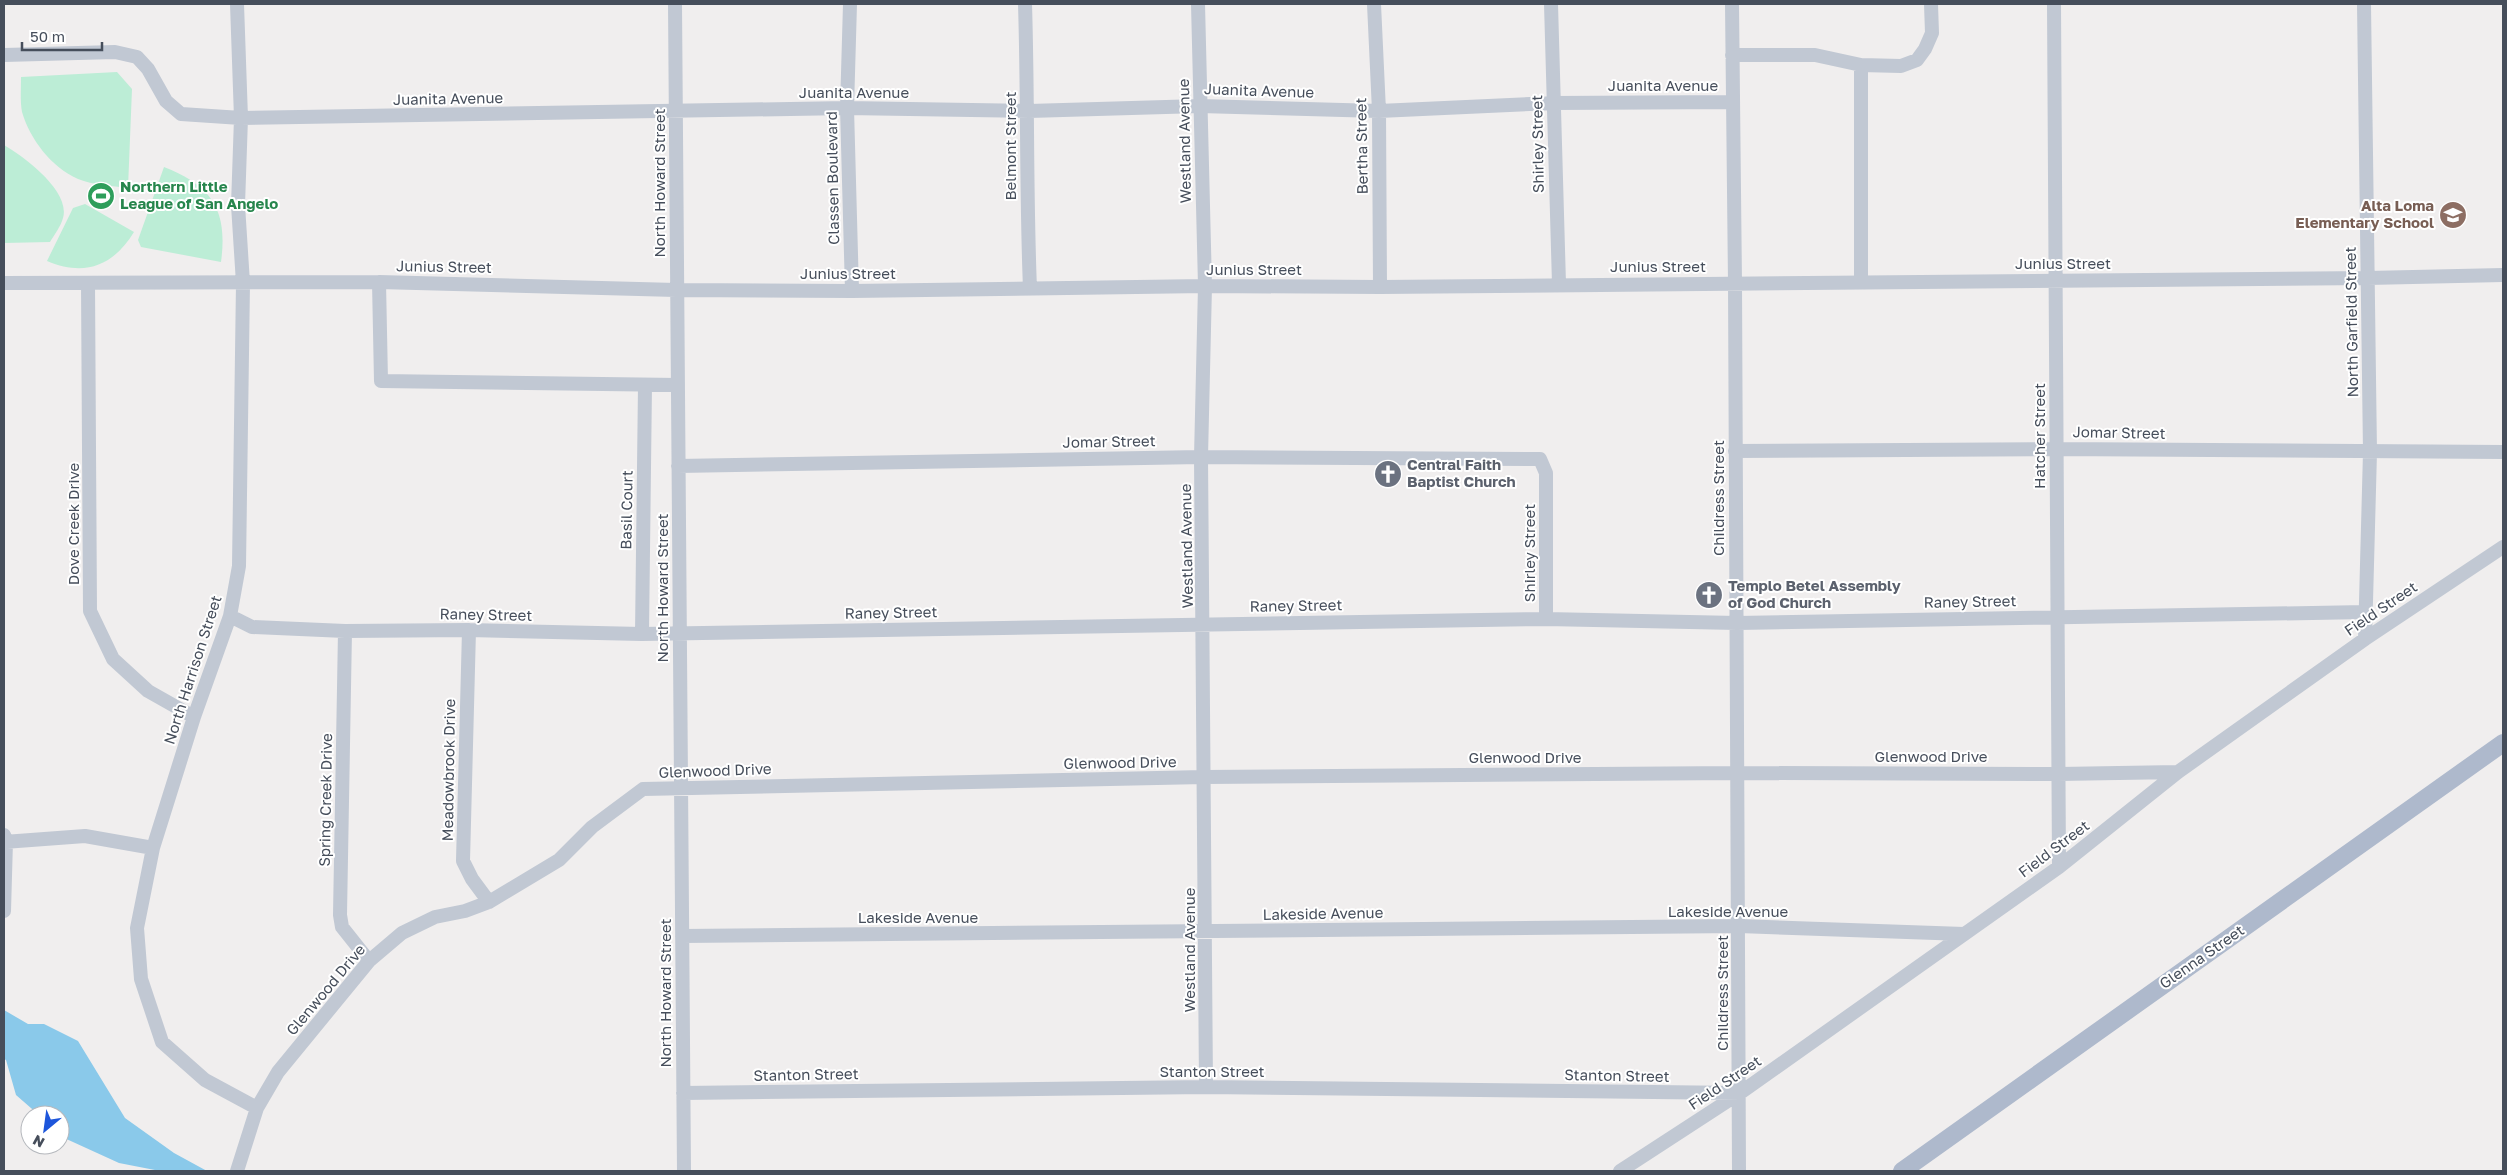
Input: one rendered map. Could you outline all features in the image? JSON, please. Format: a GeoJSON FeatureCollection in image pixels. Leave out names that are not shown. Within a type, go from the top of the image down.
{"type":"FeatureCollection","features":[{"type":"Feature","properties":{"kind":"main road","name":"Glenna Street"},"geometry":{"type":"LineString","coordinates":[[1902,1171],[2503,743]]}},
{"type":"Feature","properties":{"kind":"street","name":"North Harrison Street"},"geometry":{"type":"LineString","coordinates":[[237,4],[241,118],[238,205],[243,283],[239,566],[230,616],[194,717],[153,848],[138,928],[141,979],[162,1042],[205,1080],[256,1108]]}},
{"type":"Feature","properties":{"kind":"street","name":"North Howard Street"},"geometry":{"type":"LineString","coordinates":[[675,4],[684,1171]]}},
{"type":"Feature","properties":{"kind":"street","name":"Classen Boulevard"},"geometry":{"type":"LineString","coordinates":[[850,4],[847,108],[852,291]]}},
{"type":"Feature","properties":{"kind":"street","name":"Belmont Street"},"geometry":{"type":"LineString","coordinates":[[1025,4],[1029,111],[1027,200],[1030,288]]}},
{"type":"Feature","properties":{"kind":"street","name":"Westland Avenue"},"geometry":{"type":"LineString","coordinates":[[1198,4],[1205,286],[1201,457],[1207,932],[1206,1087]]}},
{"type":"Feature","properties":{"kind":"street","name":"Bertha Street"},"geometry":{"type":"LineString","coordinates":[[1374,4],[1379,111],[1380,287]]}},
{"type":"Feature","properties":{"kind":"street","name":"Shirley Street"},"geometry":{"type":"LineString","coordinates":[[1551,4],[1559,284]]}},
{"type":"Feature","properties":{"kind":"street","name":"Childress Street"},"geometry":{"type":"LineString","coordinates":[[1732,4],[1740,1171]]}},
{"type":"Feature","properties":{"kind":"street"},"geometry":{"type":"LineString","coordinates":[[1732,54],[1815,54],[1861,65],[1901,66],[1917,60],[1926,49],[1932,32],[1930,4]]}},
{"type":"Feature","properties":{"kind":"street","name":"Hatcher Street"},"geometry":{"type":"LineString","coordinates":[[2054,4],[2059,867]]}},
{"type":"Feature","properties":{"kind":"street","name":"North Garfield Street"},"geometry":{"type":"LineString","coordinates":[[2364,4],[2370,452],[2365,612],[2366,639]]}},
{"type":"Feature","properties":{"kind":"street","name":"Juanita Avenue"},"geometry":{"type":"LineString","coordinates":[[4,54],[115,52],[137,57],[148,69],[166,101],[182,114],[241,118],[847,108],[1029,111],[1200,106],[1379,111],[1553,103],[1733,102]]}},
{"type":"Feature","properties":{"kind":"street"},"geometry":{"type":"LineString","coordinates":[[1861,65],[1861,282]]}},
{"type":"Feature","properties":{"kind":"street","name":"Junius Street"},"geometry":{"type":"LineString","coordinates":[[4,284],[380,282],[676,290],[852,291],[1205,286],[1380,287],[2368,278],[2503,275]]}},
{"type":"Feature","properties":{"kind":"street"},"geometry":{"type":"LineString","coordinates":[[380,282],[381,380],[678,385]]}},
{"type":"Feature","properties":{"kind":"street","name":"Dove Creek Drive"},"geometry":{"type":"LineString","coordinates":[[88,283],[90,611],[113,659],[148,692],[194,717]]}},
{"type":"Feature","properties":{"kind":"street","name":"Basil Court"},"geometry":{"type":"LineString","coordinates":[[642,634],[645,385]]}},
{"type":"Feature","properties":{"kind":"street","name":"Jomar Street"},"geometry":{"type":"LineString","coordinates":[[1735,451],[2057,449],[2503,452]]}},
{"type":"Feature","properties":{"kind":"street","name":"Jomar Street"},"geometry":{"type":"LineString","coordinates":[[678,466],[1201,457],[1540,458]]}},
{"type":"Feature","properties":{"kind":"street","name":"Shirley Street"},"geometry":{"type":"LineString","coordinates":[[1540,458],[1546,473],[1546,619]]}},
{"type":"Feature","properties":{"kind":"street","name":"Field Street"},"geometry":{"type":"LineString","coordinates":[[1620,1171],[1740,1093],[2059,867],[2178,772],[2366,639],[2503,546]]}},
{"type":"Feature","properties":{"kind":"street","name":"Raney Street"},"geometry":{"type":"LineString","coordinates":[[230,616],[252,627],[346,631],[469,630],[642,634],[1204,623],[1546,619],[1737,623],[2365,612]]}},
{"type":"Feature","properties":{"kind":"street","name":"Meadowbrook Drive"},"geometry":{"type":"LineString","coordinates":[[469,630],[463,862],[472,880],[489,902]]}},
{"type":"Feature","properties":{"kind":"street","name":"Spring Creek Drive"},"geometry":{"type":"LineString","coordinates":[[346,631],[340,915],[342,927],[369,961]]}},
{"type":"Feature","properties":{"kind":"street","name":"Glenwood Drive"},"geometry":{"type":"LineString","coordinates":[[237,1171],[256,1108],[278,1072],[369,961],[402,932],[435,917],[465,911],[489,902],[559,860],[592,827],[643,789],[1204,777],[2178,772]]}},
{"type":"Feature","properties":{"kind":"street"},"geometry":{"type":"LineString","coordinates":[[4,911],[4,839],[85,836],[153,848]]}},
{"type":"Feature","properties":{"kind":"street","name":"Lakeside Avenue"},"geometry":{"type":"LineString","coordinates":[[682,936],[1739,926],[1964,934]]}},
{"type":"Feature","properties":{"kind":"street","name":"Stanton Street"},"geometry":{"type":"LineString","coordinates":[[683,1093],[1206,1087],[1740,1093]]}},
{"type":"Feature","properties":{"kind":"green space"},"geometry":{"type":"Polygon","coordinates":[[[117,72],[132,89],[128,188],[84,181],[68,174],[51,160],[36,142],[21,108],[21,77],[117,72]]]}},
{"type":"Feature","properties":{"kind":"green space"},"geometry":{"type":"Polygon","coordinates":[[[4,145],[22,157],[44,176],[60,197],[64,208],[63,218],[50,242],[4,243],[4,145]]]}},
{"type":"Feature","properties":{"kind":"green space"},"geometry":{"type":"Polygon","coordinates":[[[164,167],[181,174],[194,183],[213,202],[219,214],[222,228],[221,262],[141,247],[138,240],[164,167]]]}},
{"type":"Feature","properties":{"kind":"green space"},"geometry":{"type":"Polygon","coordinates":[[[85,204],[134,232],[117,253],[97,265],[86,268],[74,268],[47,261],[73,208],[85,204]]]}},
{"type":"Feature","properties":{"kind":"water"},"geometry":{"type":"Polygon","coordinates":[[[4,1010],[28,1024],[44,1024],[78,1041],[125,1118],[174,1153],[207,1171],[160,1171],[119,1163],[70,1141],[70,1105],[28,1105],[16,1095],[6,1060],[4,1059],[4,1010]]]}},
{"type":"Feature","properties":{"kind":"place","name":"Northern Little League of San Angelo"},"geometry":{"type":"Point","coordinates":[101,196]}},
{"type":"Feature","properties":{"kind":"place","name":"Alta Loma Elementary School"},"geometry":{"type":"Point","coordinates":[2453,215]}},
{"type":"Feature","properties":{"kind":"place","name":"Central Faith Baptist Church"},"geometry":{"type":"Point","coordinates":[1388,474]}},
{"type":"Feature","properties":{"kind":"place","name":"Templo Betel Assembly of God Church"},"geometry":{"type":"Point","coordinates":[1709,595]}}]}
